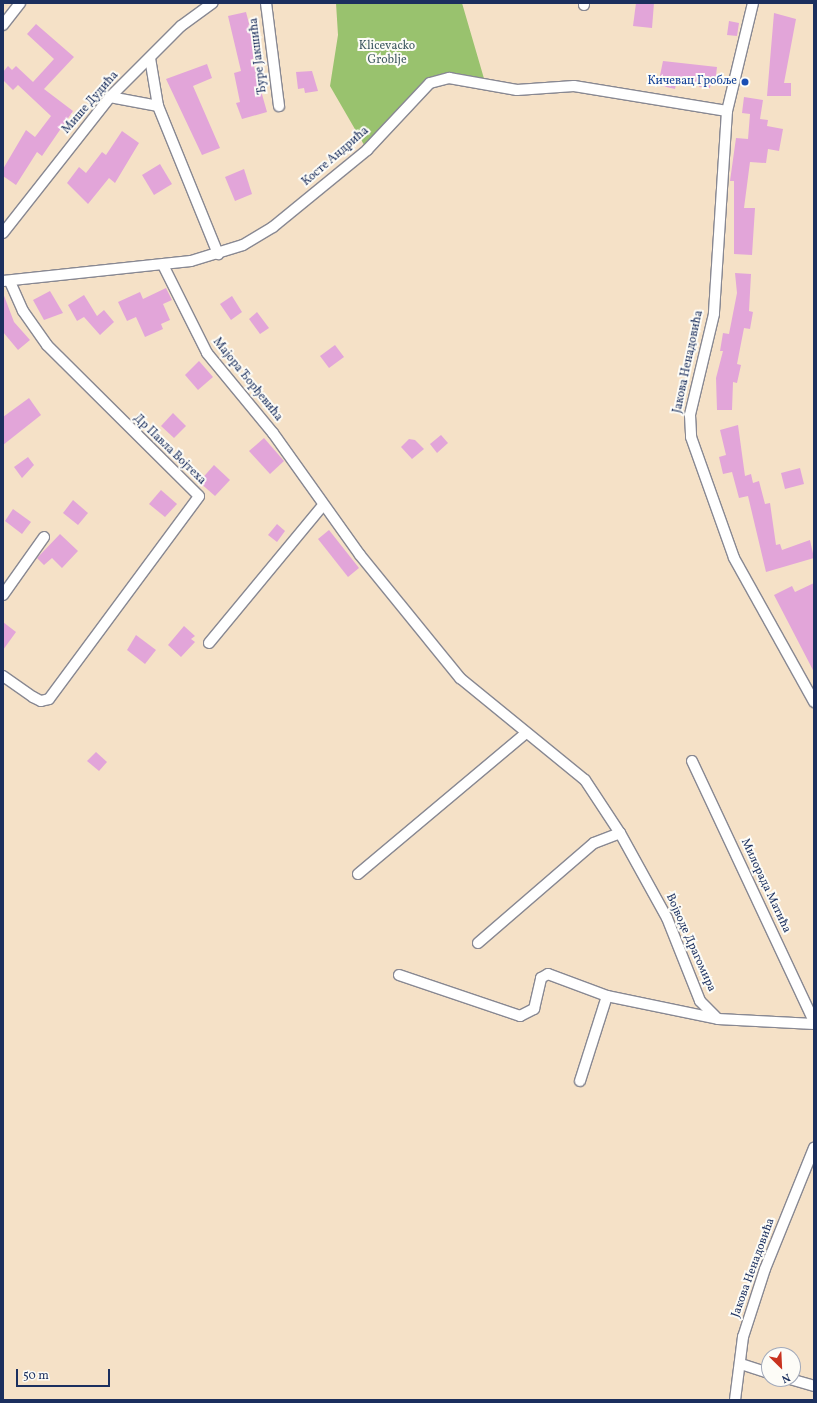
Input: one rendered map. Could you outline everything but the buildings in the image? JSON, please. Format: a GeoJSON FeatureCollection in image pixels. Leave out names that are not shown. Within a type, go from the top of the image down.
{"type":"FeatureCollection","features":[{"type":"Feature","properties":{"kind":"street"},"geometry":{"type":"LineString","coordinates":[[3,25],[20,3]]}},
{"type":"Feature","properties":{"kind":"street","name":"Мише Дудића"},"geometry":{"type":"LineString","coordinates":[[3,234],[110,97],[181,26],[213,3]]}},
{"type":"Feature","properties":{"kind":"street","name":"Ђуре Јакшића"},"geometry":{"type":"LineString","coordinates":[[266,3],[278,106]]}},
{"type":"Feature","properties":{"kind":"street","name":"Јакова Ненадовића"},"geometry":{"type":"LineString","coordinates":[[753,3],[726,111],[714,314],[690,415],[691,437],[734,558],[814,702]]}},
{"type":"Feature","properties":{"kind":"street"},"geometry":{"type":"LineString","coordinates":[[150,58],[158,106],[218,254]]}},
{"type":"Feature","properties":{"kind":"street","name":"Косте Андрића"},"geometry":{"type":"LineString","coordinates":[[7,281],[163,265],[218,254],[273,228],[367,150],[430,83],[449,78],[516,90],[574,86],[726,111]]}},
{"type":"Feature","properties":{"kind":"street"},"geometry":{"type":"LineString","coordinates":[[110,97],[158,106]]}},
{"type":"Feature","properties":{"kind":"street","name":"Мајора Ђорђевића"},"geometry":{"type":"LineString","coordinates":[[163,265],[207,352],[272,433],[323,505],[460,678]]}},
{"type":"Feature","properties":{"kind":"street","name":"Др Павла Војтеха"},"geometry":{"type":"LineString","coordinates":[[3,676],[41,701],[49,699],[199,496],[47,345],[23,311],[7,281]]}},
{"type":"Feature","properties":{"kind":"street"},"geometry":{"type":"LineString","coordinates":[[209,643],[323,505]]}},
{"type":"Feature","properties":{"kind":"street"},"geometry":{"type":"LineString","coordinates":[[3,595],[44,537]]}},
{"type":"Feature","properties":{"kind":"street","name":"Војводе Драгомира"},"geometry":{"type":"LineString","coordinates":[[460,678],[585,780],[620,832],[667,918],[700,1001],[718,1019]]}},
{"type":"Feature","properties":{"kind":"street"},"geometry":{"type":"LineString","coordinates":[[358,874],[526,733]]}},
{"type":"Feature","properties":{"kind":"street","name":"Милорада Матића"},"geometry":{"type":"LineString","coordinates":[[692,761],[814,1023]]}},
{"type":"Feature","properties":{"kind":"street"},"geometry":{"type":"LineString","coordinates":[[478,943],[594,842],[620,832]]}},
{"type":"Feature","properties":{"kind":"street"},"geometry":{"type":"LineString","coordinates":[[399,975],[520,1016],[534,1010],[541,978],[548,974],[607,996],[718,1019],[814,1023]]}},
{"type":"Feature","properties":{"kind":"street"},"geometry":{"type":"LineString","coordinates":[[580,1081],[607,996]]}},
{"type":"Feature","properties":{"kind":"street","name":"Јакова Ненадовића"},"geometry":{"type":"LineString","coordinates":[[735,1400],[741,1364],[743,1337],[765,1269],[814,1148]]}},
{"type":"Feature","properties":{"kind":"street"},"geometry":{"type":"LineString","coordinates":[[741,1364],[761,1370]]}},
{"type":"Feature","properties":{"kind":"street"},"geometry":{"type":"LineString","coordinates":[[801,1382],[814,1386]]}},
{"type":"Feature","properties":{"kind":"green space","name":"Klicevacko Groblje"},"geometry":{"type":"Polygon","coordinates":[[[336,3],[462,3],[485,82],[430,83],[367,150],[330,86],[338,35],[336,3]]]}},
{"type":"Feature","properties":{"kind":"place","name":"Кичевац Гробље"},"geometry":{"type":"Point","coordinates":[745,82]}}]}
